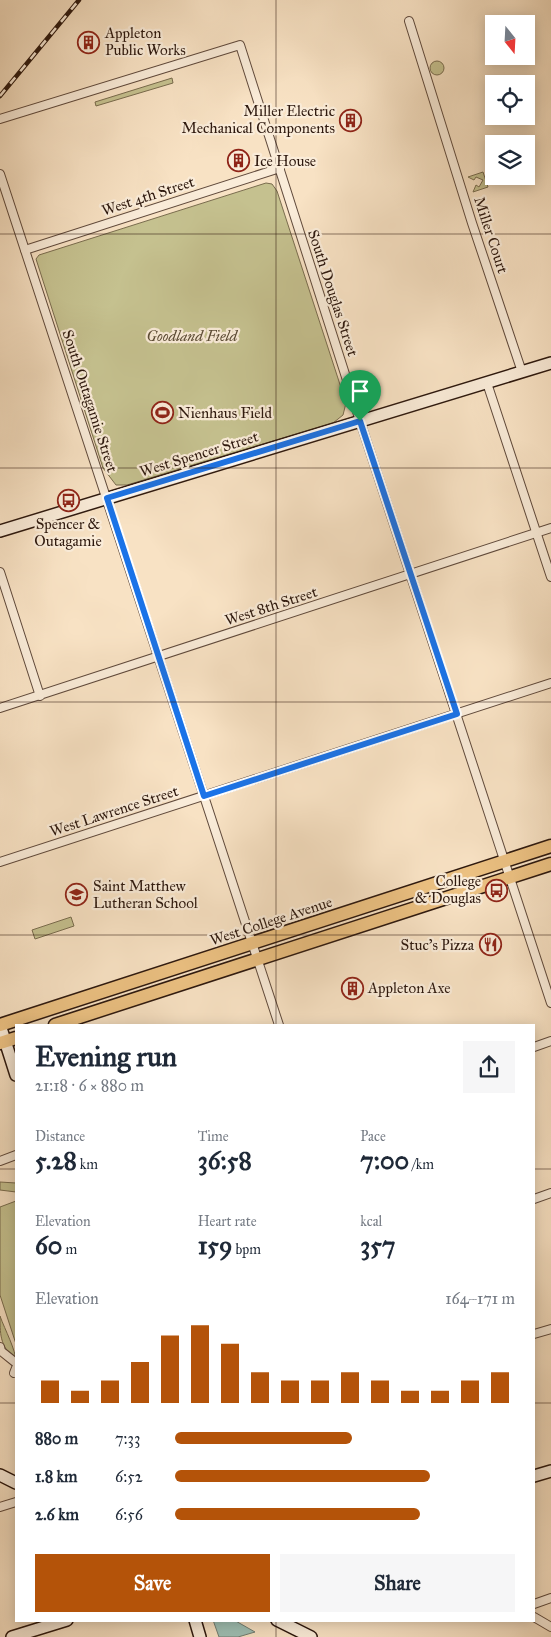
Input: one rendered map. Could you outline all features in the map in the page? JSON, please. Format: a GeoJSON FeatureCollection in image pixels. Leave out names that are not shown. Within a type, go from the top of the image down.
{"type":"FeatureCollection","features":[{"type":"Feature","properties":{"kind":"main road","name":"West College Avenue"},"geometry":{"type":"LineString","coordinates":[[58,1024],[255,951],[551,846]]}},
{"type":"Feature","properties":{"kind":"main road","name":"West College Avenue"},"geometry":{"type":"LineString","coordinates":[[32,1024],[255,951],[551,864]]}},
{"type":"Feature","properties":{"kind":"street","name":"Miller Court"},"geometry":{"type":"LineString","coordinates":[[409,21],[522,372]]}},
{"type":"Feature","properties":{"kind":"street","name":"South Douglas Street"},"geometry":{"type":"LineString","coordinates":[[0,119],[240,45],[360,421],[412,574],[551,1003]]}},
{"type":"Feature","properties":{"kind":"street","name":"West 4th Street"},"geometry":{"type":"LineString","coordinates":[[25,250],[280,168]]}},
{"type":"Feature","properties":{"kind":"street","name":"South Outagamie Street"},"geometry":{"type":"LineString","coordinates":[[0,174],[279,1024]]}},
{"type":"Feature","properties":{"kind":"street","name":"West Spencer Street"},"geometry":{"type":"LineString","coordinates":[[0,531],[551,363]]}},
{"type":"Feature","properties":{"kind":"street"},"geometry":{"type":"LineString","coordinates":[[487,383],[551,577]]}},
{"type":"Feature","properties":{"kind":"street","name":"West 8th Street"},"geometry":{"type":"LineString","coordinates":[[0,708],[551,528]]}},
{"type":"Feature","properties":{"kind":"street"},"geometry":{"type":"LineString","coordinates":[[0,572],[40,696]]}},
{"type":"Feature","properties":{"kind":"street","name":"West Lawrence Street"},"geometry":{"type":"LineString","coordinates":[[0,862],[551,683]]}},
{"type":"Feature","properties":{"kind":"street"},"geometry":{"type":"LineString","coordinates":[[4,1033],[15,1072]]}},
{"type":"Feature","properties":{"kind":"street"},"geometry":{"type":"LineString","coordinates":[[535,1047],[551,1042]]}},
{"type":"Feature","properties":{"kind":"street"},"geometry":{"type":"LineString","coordinates":[[0,1161],[15,1156]]}},
{"type":"Feature","properties":{"kind":"street"},"geometry":{"type":"LineString","coordinates":[[535,1199],[551,1193]]}},
{"type":"Feature","properties":{"kind":"street"},"geometry":{"type":"LineString","coordinates":[[535,1334],[551,1329]]}},
{"type":"Feature","properties":{"kind":"street"},"geometry":{"type":"LineString","coordinates":[[0,1347],[1,1351],[15,1363]]}},
{"type":"Feature","properties":{"kind":"street"},"geometry":{"type":"LineString","coordinates":[[535,1476],[551,1471]]}},
{"type":"Feature","properties":{"kind":"street"},"geometry":{"type":"LineString","coordinates":[[0,1475],[15,1482]]}},
{"type":"Feature","properties":{"kind":"street"},"geometry":{"type":"LineString","coordinates":[[0,1507],[15,1502]]}},
{"type":"Feature","properties":{"kind":"street"},"geometry":{"type":"LineString","coordinates":[[535,1604],[551,1598]]}},
{"type":"Feature","properties":{"kind":"street"},"geometry":{"type":"LineString","coordinates":[[535,1618],[551,1627]]}},
{"type":"Feature","properties":{"kind":"street"},"geometry":{"type":"LineString","coordinates":[[12,1637],[61,1622]]}},
{"type":"Feature","properties":{"kind":"street"},"geometry":{"type":"LineString","coordinates":[[196,1622],[200,1637]]}},
{"type":"Feature","properties":{"kind":"street"},"geometry":{"type":"LineString","coordinates":[[281,1622],[311,1637]]}},
{"type":"Feature","properties":{"kind":"green space"},"geometry":{"type":"Polygon","coordinates":[[[434,61],[440,61],[444,68],[440,75],[434,75],[430,71],[430,65],[434,61]]]}},
{"type":"Feature","properties":{"kind":"green space"},"geometry":{"type":"Polygon","coordinates":[[[172,78],[173,83],[96,106],[95,102],[172,78]]]}},
{"type":"Feature","properties":{"kind":"green space"},"geometry":{"type":"Polygon","coordinates":[[[483,172],[485,185],[488,187],[473,192],[476,185],[479,187],[483,180],[476,177],[474,180],[468,177],[483,172]]]}},
{"type":"Feature","properties":{"kind":"green space","name":"Goodland Field"},"geometry":{"type":"Polygon","coordinates":[[[266,183],[272,184],[277,191],[346,403],[343,415],[333,423],[127,485],[116,485],[103,468],[36,259],[39,255],[266,183]]]}},
{"type":"Feature","properties":{"kind":"green space"},"geometry":{"type":"Polygon","coordinates":[[[71,917],[74,926],[35,939],[32,930],[71,917]]]}},
{"type":"Feature","properties":{"kind":"green space"},"geometry":{"type":"Polygon","coordinates":[[[0,1182],[15,1183],[15,1192],[0,1190],[0,1182]]]}},
{"type":"Feature","properties":{"kind":"green space"},"geometry":{"type":"Polygon","coordinates":[[[15,1201],[15,1341],[0,1295],[0,1207],[15,1201]]]}},
{"type":"Feature","properties":{"kind":"green space"},"geometry":{"type":"Polygon","coordinates":[[[0,1316],[15,1354],[15,1361],[2,1341],[0,1316]]]}},
{"type":"Feature","properties":{"kind":"water"},"geometry":{"type":"Polygon","coordinates":[[[214,1622],[238,1622],[255,1632],[238,1637],[219,1637],[214,1622]]]}},
{"type":"Feature","properties":{"kind":"railway"},"geometry":{"type":"LineString","coordinates":[[0,96],[79,0]]}},
{"type":"Feature","properties":{"kind":"place","name":"Appleton Public Works"},"geometry":{"type":"Point","coordinates":[89,42]}},
{"type":"Feature","properties":{"kind":"place","name":"Miller Electric Mechanical Components"},"geometry":{"type":"Point","coordinates":[351,120]}},
{"type":"Feature","properties":{"kind":"place","name":"Ice House"},"geometry":{"type":"Point","coordinates":[238,161]}},
{"type":"Feature","properties":{"kind":"place","name":"Nienhaus Field"},"geometry":{"type":"Point","coordinates":[162,413]}},
{"type":"Feature","properties":{"kind":"place","name":"Spencer & Outagamie"},"geometry":{"type":"Point","coordinates":[68,501]}},
{"type":"Feature","properties":{"kind":"place","name":"College & Douglas"},"geometry":{"type":"Point","coordinates":[497,890]}},
{"type":"Feature","properties":{"kind":"place","name":"Saint Matthew Lutheran School"},"geometry":{"type":"Point","coordinates":[77,895]}},
{"type":"Feature","properties":{"kind":"place","name":"Stuc's Pizza"},"geometry":{"type":"Point","coordinates":[490,945]}},
{"type":"Feature","properties":{"kind":"place","name":"Appleton Axe"},"geometry":{"type":"Point","coordinates":[352,988]}},
{"type":"Feature","properties":{"kind":"route"},"geometry":{"type":"LineString","coordinates":[[360,421],[457,714],[204,796],[107,498],[360,421]]}}]}
